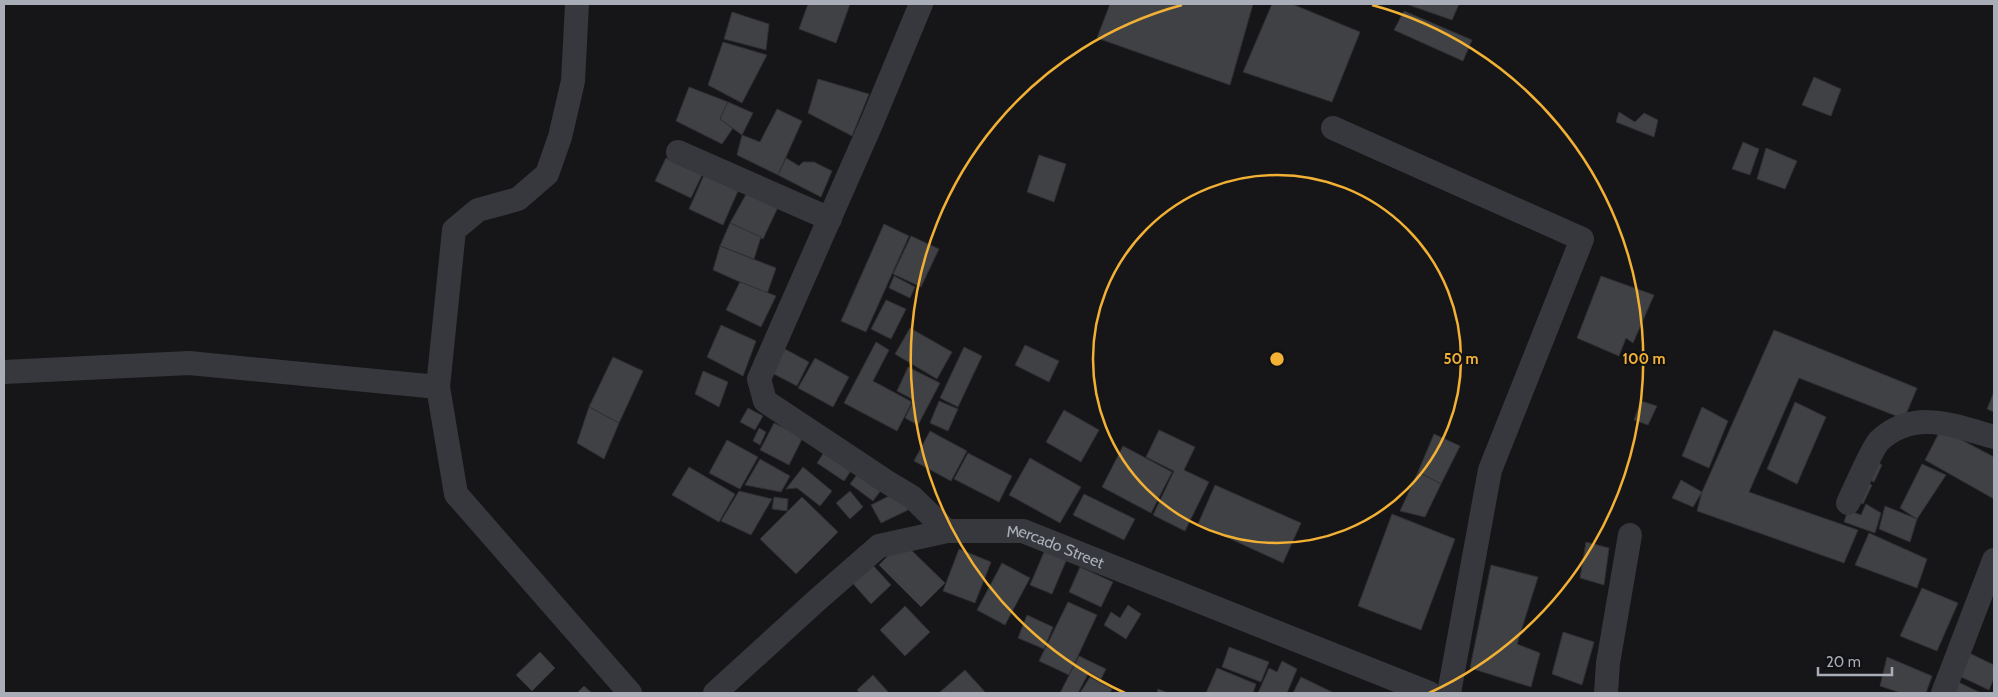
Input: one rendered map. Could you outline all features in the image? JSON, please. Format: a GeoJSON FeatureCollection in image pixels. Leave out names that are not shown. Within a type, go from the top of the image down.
{"type":"FeatureCollection","features":[{"type":"Feature","properties":{"kind":"street"},"geometry":{"type":"LineString","coordinates":[[577,4],[573,81],[560,137],[547,174],[518,199],[478,210],[454,230],[438,387],[456,494],[630,693]]}},
{"type":"Feature","properties":{"kind":"street"},"geometry":{"type":"LineString","coordinates":[[921,4],[830,219],[759,379],[765,401],[912,497],[946,531]]}},
{"type":"Feature","properties":{"kind":"street"},"geometry":{"type":"LineString","coordinates":[[1333,128],[1582,239],[1490,470],[1449,693]]}},
{"type":"Feature","properties":{"kind":"street"},"geometry":{"type":"LineString","coordinates":[[678,152],[830,219]]}},
{"type":"Feature","properties":{"kind":"street"},"geometry":{"type":"LineString","coordinates":[[4,372],[189,363],[438,387]]}},
{"type":"Feature","properties":{"kind":"street"},"geometry":{"type":"LineString","coordinates":[[1848,503],[1878,442],[1900,428],[1923,422],[1939,422],[1994,437]]}},
{"type":"Feature","properties":{"kind":"street","name":"Mercado Street"},"geometry":{"type":"LineString","coordinates":[[715,693],[879,546],[946,531],[1023,531],[1429,693]]}},
{"type":"Feature","properties":{"kind":"street"},"geometry":{"type":"LineString","coordinates":[[1606,693],[1608,663],[1630,535]]}},
{"type":"Feature","properties":{"kind":"street"},"geometry":{"type":"LineString","coordinates":[[1943,693],[1994,560]]}},
{"type":"Feature","properties":{"kind":"building"},"geometry":{"type":"Polygon","coordinates":[[[808,4],[850,4],[836,43],[799,29],[808,4]]]}},
{"type":"Feature","properties":{"kind":"building"},"geometry":{"type":"Polygon","coordinates":[[[1110,4],[1253,4],[1230,85],[1097,38],[1110,4]]]}},
{"type":"Feature","properties":{"kind":"building"},"geometry":{"type":"Polygon","coordinates":[[[1272,4],[1292,4],[1360,32],[1332,102],[1243,72],[1272,4]]]}},
{"type":"Feature","properties":{"kind":"building"},"geometry":{"type":"Polygon","coordinates":[[[1406,4],[1459,4],[1452,20],[1406,4]]]}},
{"type":"Feature","properties":{"kind":"building"},"geometry":{"type":"Polygon","coordinates":[[[1404,11],[1472,40],[1463,61],[1394,30],[1404,11]]]}},
{"type":"Feature","properties":{"kind":"building"},"geometry":{"type":"Polygon","coordinates":[[[732,12],[769,24],[766,50],[724,39],[732,12]]]}},
{"type":"Feature","properties":{"kind":"building"},"geometry":{"type":"Polygon","coordinates":[[[723,42],[767,55],[742,103],[708,85],[723,42]]]}},
{"type":"Feature","properties":{"kind":"building"},"geometry":{"type":"Polygon","coordinates":[[[1814,77],[1841,89],[1831,116],[1802,105],[1814,77]]]}},
{"type":"Feature","properties":{"kind":"building"},"geometry":{"type":"Polygon","coordinates":[[[818,79],[869,94],[852,136],[808,113],[818,79]]]}},
{"type":"Feature","properties":{"kind":"building"},"geometry":{"type":"Polygon","coordinates":[[[689,87],[728,102],[720,119],[733,128],[722,144],[676,121],[689,87]]]}},
{"type":"Feature","properties":{"kind":"building"},"geometry":{"type":"Polygon","coordinates":[[[728,102],[753,113],[742,135],[720,119],[728,102]]]}},
{"type":"Feature","properties":{"kind":"building"},"geometry":{"type":"Polygon","coordinates":[[[777,109],[802,121],[778,175],[737,155],[742,135],[760,142],[777,109]]]}},
{"type":"Feature","properties":{"kind":"building"},"geometry":{"type":"Polygon","coordinates":[[[1619,112],[1635,122],[1644,113],[1658,120],[1654,137],[1616,122],[1619,112]]]}},
{"type":"Feature","properties":{"kind":"building"},"geometry":{"type":"Polygon","coordinates":[[[1743,142],[1759,149],[1750,175],[1732,169],[1743,142]]]}},
{"type":"Feature","properties":{"kind":"building"},"geometry":{"type":"Polygon","coordinates":[[[1766,148],[1797,161],[1785,189],[1757,179],[1766,148]]]}},
{"type":"Feature","properties":{"kind":"building"},"geometry":{"type":"Polygon","coordinates":[[[1039,155],[1066,164],[1054,202],[1027,192],[1039,155]]]}},
{"type":"Feature","properties":{"kind":"building"},"geometry":{"type":"Polygon","coordinates":[[[666,158],[702,175],[691,198],[655,181],[666,158]]]}},
{"type":"Feature","properties":{"kind":"building"},"geometry":{"type":"Polygon","coordinates":[[[786,158],[799,166],[803,162],[814,162],[832,171],[821,197],[778,175],[786,158]]]}},
{"type":"Feature","properties":{"kind":"building"},"geometry":{"type":"Polygon","coordinates":[[[704,175],[738,191],[723,225],[689,209],[704,175]]]}},
{"type":"Feature","properties":{"kind":"building"},"geometry":{"type":"Polygon","coordinates":[[[748,191],[779,205],[763,239],[730,223],[748,191]]]}},
{"type":"Feature","properties":{"kind":"building"},"geometry":{"type":"Polygon","coordinates":[[[730,223],[761,237],[754,259],[720,246],[730,223]]]}},
{"type":"Feature","properties":{"kind":"building"},"geometry":{"type":"Polygon","coordinates":[[[884,224],[909,236],[866,332],[841,321],[884,224]]]}},
{"type":"Feature","properties":{"kind":"building"},"geometry":{"type":"Polygon","coordinates":[[[911,236],[939,249],[921,287],[893,274],[911,236]]]}},
{"type":"Feature","properties":{"kind":"building"},"geometry":{"type":"Polygon","coordinates":[[[720,246],[776,268],[767,294],[713,270],[720,246]]]}},
{"type":"Feature","properties":{"kind":"building"},"geometry":{"type":"Polygon","coordinates":[[[894,276],[915,287],[910,298],[889,288],[894,276]]]}},
{"type":"Feature","properties":{"kind":"building"},"geometry":{"type":"Polygon","coordinates":[[[1601,276],[1654,295],[1633,343],[1626,338],[1619,356],[1577,338],[1601,276]]]}},
{"type":"Feature","properties":{"kind":"building"},"geometry":{"type":"Polygon","coordinates":[[[740,282],[776,296],[761,327],[726,310],[740,282]]]}},
{"type":"Feature","properties":{"kind":"building"},"geometry":{"type":"Polygon","coordinates":[[[886,300],[906,309],[891,339],[871,329],[886,300]]]}},
{"type":"Feature","properties":{"kind":"building"},"geometry":{"type":"Polygon","coordinates":[[[721,325],[756,341],[743,376],[707,357],[721,325]]]}},
{"type":"Feature","properties":{"kind":"building"},"geometry":{"type":"Polygon","coordinates":[[[910,328],[952,352],[937,379],[895,354],[910,328]]]}},
{"type":"Feature","properties":{"kind":"building"},"geometry":{"type":"Polygon","coordinates":[[[1774,330],[1917,388],[1904,419],[1799,378],[1749,492],[1858,530],[1844,563],[1697,511],[1702,492],[1774,330]]]}},
{"type":"Feature","properties":{"kind":"building"},"geometry":{"type":"Polygon","coordinates":[[[876,342],[889,350],[873,381],[912,402],[897,431],[844,403],[876,342]]]}},
{"type":"Feature","properties":{"kind":"building"},"geometry":{"type":"Polygon","coordinates":[[[1025,345],[1059,361],[1049,382],[1015,365],[1025,345]]]}},
{"type":"Feature","properties":{"kind":"building"},"geometry":{"type":"Polygon","coordinates":[[[964,347],[982,356],[958,407],[940,398],[964,347]]]}},
{"type":"Feature","properties":{"kind":"building"},"geometry":{"type":"Polygon","coordinates":[[[783,348],[809,362],[797,386],[770,372],[783,348]]]}},
{"type":"Feature","properties":{"kind":"building"},"geometry":{"type":"Polygon","coordinates":[[[613,357],[643,371],[619,423],[589,407],[613,357]]]}},
{"type":"Feature","properties":{"kind":"building"},"geometry":{"type":"Polygon","coordinates":[[[815,358],[849,377],[833,407],[798,388],[815,358]]]}},
{"type":"Feature","properties":{"kind":"building"},"geometry":{"type":"Polygon","coordinates":[[[908,367],[940,383],[918,425],[905,418],[914,400],[897,391],[908,367]]]}},
{"type":"Feature","properties":{"kind":"building"},"geometry":{"type":"Polygon","coordinates":[[[703,371],[728,382],[719,407],[695,394],[703,371]]]}},
{"type":"Feature","properties":{"kind":"building"},"geometry":{"type":"Polygon","coordinates":[[[1994,392],[1994,412],[1987,409],[1994,392]]]}},
{"type":"Feature","properties":{"kind":"building"},"geometry":{"type":"Polygon","coordinates":[[[939,401],[958,409],[948,431],[930,423],[939,401]]]}},
{"type":"Feature","properties":{"kind":"building"},"geometry":{"type":"Polygon","coordinates":[[[1641,401],[1657,406],[1648,425],[1634,420],[1641,401]]]}},
{"type":"Feature","properties":{"kind":"building"},"geometry":{"type":"Polygon","coordinates":[[[1795,402],[1826,417],[1797,484],[1767,469],[1795,402]]]}},
{"type":"Feature","properties":{"kind":"building"},"geometry":{"type":"Polygon","coordinates":[[[589,407],[619,423],[604,459],[577,443],[589,407]]]}},
{"type":"Feature","properties":{"kind":"building"},"geometry":{"type":"Polygon","coordinates":[[[1702,407],[1728,421],[1709,468],[1682,456],[1702,407]]]}},
{"type":"Feature","properties":{"kind":"building"},"geometry":{"type":"Polygon","coordinates":[[[748,408],[763,416],[755,430],[740,422],[748,408]]]}},
{"type":"Feature","properties":{"kind":"building"},"geometry":{"type":"Polygon","coordinates":[[[1064,410],[1099,430],[1081,462],[1046,442],[1064,410]]]}},
{"type":"Feature","properties":{"kind":"building"},"geometry":{"type":"Polygon","coordinates":[[[774,423],[803,437],[789,465],[760,450],[774,423]]]}},
{"type":"Feature","properties":{"kind":"building"},"geometry":{"type":"Polygon","coordinates":[[[759,428],[766,432],[760,445],[753,441],[759,428]]]}},
{"type":"Feature","properties":{"kind":"building"},"geometry":{"type":"Polygon","coordinates":[[[1941,429],[1994,457],[1994,499],[1925,460],[1941,429]]]}},
{"type":"Feature","properties":{"kind":"building"},"geometry":{"type":"Polygon","coordinates":[[[1159,430],[1195,447],[1184,470],[1209,482],[1185,531],[1153,515],[1174,471],[1146,457],[1159,430]]]}},
{"type":"Feature","properties":{"kind":"building"},"geometry":{"type":"Polygon","coordinates":[[[930,431],[967,451],[951,481],[914,461],[930,431]]]}},
{"type":"Feature","properties":{"kind":"building"},"geometry":{"type":"Polygon","coordinates":[[[1434,434],[1460,446],[1441,484],[1418,472],[1434,434]]]}},
{"type":"Feature","properties":{"kind":"building"},"geometry":{"type":"Polygon","coordinates":[[[727,440],[758,457],[740,489],[709,473],[727,440]]]}},
{"type":"Feature","properties":{"kind":"building"},"geometry":{"type":"Polygon","coordinates":[[[830,443],[857,462],[844,481],[817,463],[830,443]]]}},
{"type":"Feature","properties":{"kind":"building"},"geometry":{"type":"Polygon","coordinates":[[[1123,446],[1172,472],[1151,513],[1102,487],[1123,446]]]}},
{"type":"Feature","properties":{"kind":"building"},"geometry":{"type":"Polygon","coordinates":[[[968,453],[1012,476],[999,502],[954,479],[968,453]]]}},
{"type":"Feature","properties":{"kind":"building"},"geometry":{"type":"Polygon","coordinates":[[[1030,458],[1081,487],[1060,523],[1009,495],[1030,458]]]}},
{"type":"Feature","properties":{"kind":"building"},"geometry":{"type":"Polygon","coordinates":[[[760,459],[790,476],[781,492],[745,485],[760,459]]]}},
{"type":"Feature","properties":{"kind":"building"},"geometry":{"type":"Polygon","coordinates":[[[1874,460],[1882,465],[1874,482],[1866,478],[1874,460]]]}},
{"type":"Feature","properties":{"kind":"building"},"geometry":{"type":"Polygon","coordinates":[[[1922,464],[1946,475],[1917,519],[1900,508],[1922,464]]]}},
{"type":"Feature","properties":{"kind":"building"},"geometry":{"type":"Polygon","coordinates":[[[864,465],[887,482],[873,501],[850,484],[864,465]]]}},
{"type":"Feature","properties":{"kind":"building"},"geometry":{"type":"Polygon","coordinates":[[[689,467],[735,494],[719,522],[672,495],[689,467]]]}},
{"type":"Feature","properties":{"kind":"building"},"geometry":{"type":"Polygon","coordinates":[[[803,467],[832,491],[820,506],[797,488],[786,489],[803,467]]]}},
{"type":"Feature","properties":{"kind":"building"},"geometry":{"type":"Polygon","coordinates":[[[1418,472],[1441,484],[1425,517],[1400,511],[1418,472]]]}},
{"type":"Feature","properties":{"kind":"building"},"geometry":{"type":"Polygon","coordinates":[[[1681,480],[1702,492],[1693,507],[1672,498],[1681,480]]]}},
{"type":"Feature","properties":{"kind":"building"},"geometry":{"type":"Polygon","coordinates":[[[1864,481],[1872,485],[1863,504],[1855,500],[1864,481]]]}},
{"type":"Feature","properties":{"kind":"building"},"geometry":{"type":"Polygon","coordinates":[[[1215,485],[1301,523],[1283,563],[1198,524],[1215,485]]]}},
{"type":"Feature","properties":{"kind":"building"},"geometry":{"type":"Polygon","coordinates":[[[739,491],[772,499],[751,535],[721,521],[739,491]]]}},
{"type":"Feature","properties":{"kind":"building"},"geometry":{"type":"Polygon","coordinates":[[[850,491],[863,507],[850,519],[836,503],[850,491]]]}},
{"type":"Feature","properties":{"kind":"building"},"geometry":{"type":"Polygon","coordinates":[[[899,491],[908,510],[881,523],[871,505],[899,491]]]}},
{"type":"Feature","properties":{"kind":"building"},"geometry":{"type":"Polygon","coordinates":[[[1084,494],[1135,519],[1124,540],[1073,515],[1084,494]]]}},
{"type":"Feature","properties":{"kind":"building"},"geometry":{"type":"Polygon","coordinates":[[[774,497],[788,499],[787,511],[772,509],[774,497]]]}},
{"type":"Feature","properties":{"kind":"building"},"geometry":{"type":"Polygon","coordinates":[[[802,497],[838,532],[796,574],[760,539],[802,497]]]}},
{"type":"Feature","properties":{"kind":"building"},"geometry":{"type":"Polygon","coordinates":[[[1866,504],[1881,513],[1875,533],[1844,522],[1848,510],[1861,515],[1866,504]]]}},
{"type":"Feature","properties":{"kind":"building"},"geometry":{"type":"Polygon","coordinates":[[[1885,506],[1917,519],[1910,542],[1879,529],[1885,506]]]}},
{"type":"Feature","properties":{"kind":"building"},"geometry":{"type":"Polygon","coordinates":[[[1392,514],[1455,539],[1421,630],[1358,606],[1392,514]]]}},
{"type":"Feature","properties":{"kind":"building"},"geometry":{"type":"Polygon","coordinates":[[[1869,533],[1927,559],[1917,588],[1855,565],[1869,533]]]}},
{"type":"Feature","properties":{"kind":"building"},"geometry":{"type":"Polygon","coordinates":[[[902,541],[945,583],[921,607],[879,565],[902,541]]]}},
{"type":"Feature","properties":{"kind":"building"},"geometry":{"type":"Polygon","coordinates":[[[1586,542],[1609,548],[1604,585],[1580,578],[1586,542]]]}},
{"type":"Feature","properties":{"kind":"building"},"geometry":{"type":"Polygon","coordinates":[[[1047,545],[1069,554],[1052,594],[1030,585],[1047,545]]]}},
{"type":"Feature","properties":{"kind":"building"},"geometry":{"type":"Polygon","coordinates":[[[959,549],[991,562],[975,603],[943,591],[959,549]]]}},
{"type":"Feature","properties":{"kind":"building"},"geometry":{"type":"Polygon","coordinates":[[[869,561],[891,585],[871,604],[849,579],[869,561]]]}},
{"type":"Feature","properties":{"kind":"building"},"geometry":{"type":"Polygon","coordinates":[[[1002,563],[1030,578],[1005,625],[977,610],[1002,563]]]}},
{"type":"Feature","properties":{"kind":"building"},"geometry":{"type":"Polygon","coordinates":[[[1491,565],[1538,577],[1517,644],[1540,653],[1531,687],[1470,668],[1491,565]]]}},
{"type":"Feature","properties":{"kind":"building"},"geometry":{"type":"Polygon","coordinates":[[[1080,567],[1113,582],[1101,607],[1069,592],[1080,567]]]}},
{"type":"Feature","properties":{"kind":"building"},"geometry":{"type":"Polygon","coordinates":[[[1922,588],[1958,603],[1937,651],[1900,636],[1922,588]]]}},
{"type":"Feature","properties":{"kind":"building"},"geometry":{"type":"Polygon","coordinates":[[[1068,602],[1097,615],[1069,675],[1039,661],[1068,602]]]}},
{"type":"Feature","properties":{"kind":"building"},"geometry":{"type":"Polygon","coordinates":[[[1128,605],[1141,614],[1126,639],[1104,625],[1111,612],[1120,618],[1128,605]]]}},
{"type":"Feature","properties":{"kind":"building"},"geometry":{"type":"Polygon","coordinates":[[[905,606],[930,632],[905,656],[880,630],[905,606]]]}},
{"type":"Feature","properties":{"kind":"building"},"geometry":{"type":"Polygon","coordinates":[[[1027,615],[1053,627],[1044,649],[1018,638],[1027,615]]]}},
{"type":"Feature","properties":{"kind":"building"},"geometry":{"type":"Polygon","coordinates":[[[1563,632],[1594,642],[1582,685],[1552,674],[1563,632]]]}},
{"type":"Feature","properties":{"kind":"building"},"geometry":{"type":"Polygon","coordinates":[[[1229,647],[1269,662],[1261,682],[1222,667],[1229,647]]]}},
{"type":"Feature","properties":{"kind":"building"},"geometry":{"type":"Polygon","coordinates":[[[540,652],[555,668],[532,691],[516,675],[540,652]]]}},
{"type":"Feature","properties":{"kind":"building"},"geometry":{"type":"Polygon","coordinates":[[[1967,652],[1994,665],[1994,678],[1989,690],[1957,675],[1967,652]]]}},
{"type":"Feature","properties":{"kind":"building"},"geometry":{"type":"Polygon","coordinates":[[[1079,656],[1106,669],[1101,679],[1089,672],[1078,693],[1060,693],[1079,656]]]}},
{"type":"Feature","properties":{"kind":"building"},"geometry":{"type":"Polygon","coordinates":[[[1887,657],[1932,676],[1926,693],[1901,693],[1880,686],[1887,657]]]}},
{"type":"Feature","properties":{"kind":"building"},"geometry":{"type":"Polygon","coordinates":[[[1282,661],[1297,669],[1287,693],[1258,693],[1269,668],[1277,672],[1282,661]]]}},
{"type":"Feature","properties":{"kind":"building"},"geometry":{"type":"Polygon","coordinates":[[[1217,668],[1256,684],[1253,693],[1206,693],[1217,668]]]}},
{"type":"Feature","properties":{"kind":"building"},"geometry":{"type":"Polygon","coordinates":[[[965,670],[986,693],[939,693],[965,670]]]}},
{"type":"Feature","properties":{"kind":"building"},"geometry":{"type":"Polygon","coordinates":[[[873,675],[889,693],[860,693],[857,690],[873,675]]]}},
{"type":"Feature","properties":{"kind":"building"},"geometry":{"type":"Polygon","coordinates":[[[1090,677],[1112,689],[1110,693],[1080,693],[1090,677]]]}},
{"type":"Feature","properties":{"kind":"building"},"geometry":{"type":"Polygon","coordinates":[[[1301,677],[1334,693],[1293,693],[1301,677]]]}},
{"type":"Feature","properties":{"kind":"building"},"geometry":{"type":"Polygon","coordinates":[[[1954,680],[1981,693],[1948,693],[1954,680]]]}},
{"type":"Feature","properties":{"kind":"building"},"geometry":{"type":"Polygon","coordinates":[[[584,686],[592,693],[577,693],[584,686]]]}},
{"type":"Feature","properties":{"kind":"building"},"geometry":{"type":"Polygon","coordinates":[[[1158,689],[1168,693],[1157,693],[1158,689]]]}}]}
